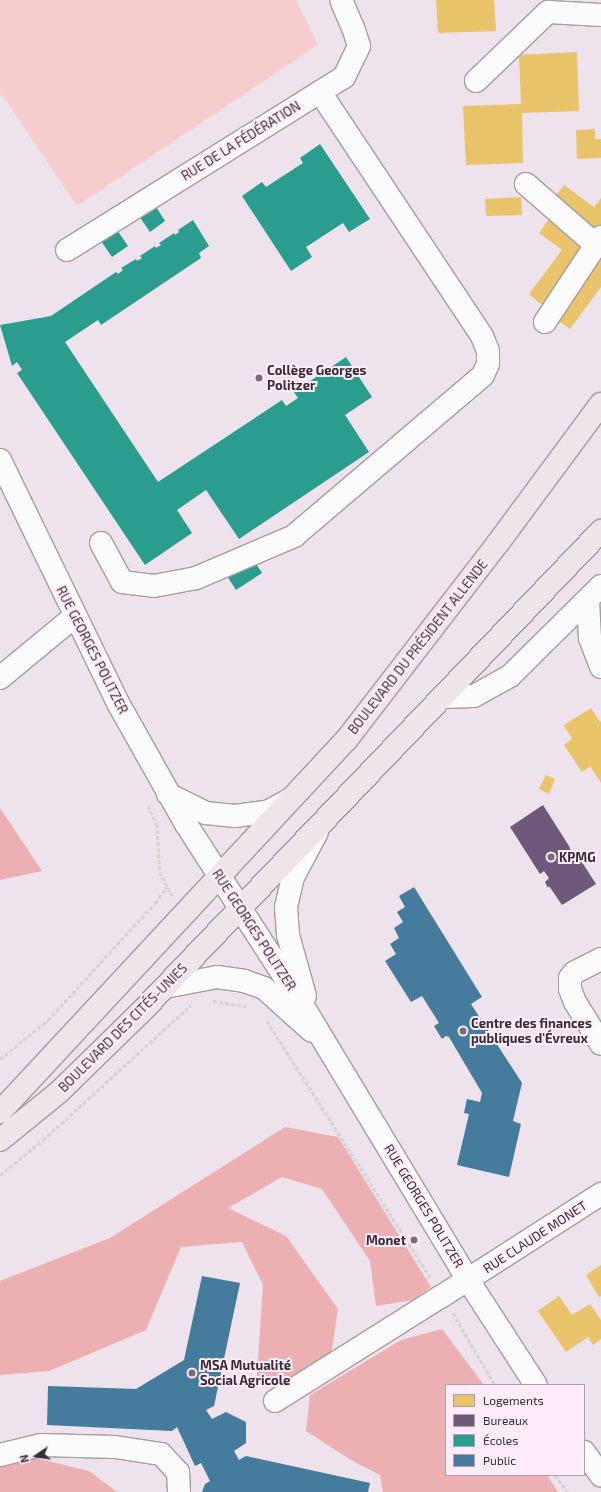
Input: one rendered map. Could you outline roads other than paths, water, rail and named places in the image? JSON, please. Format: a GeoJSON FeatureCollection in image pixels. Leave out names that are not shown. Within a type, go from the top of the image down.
{"type":"FeatureCollection","features":[{"type":"Feature","properties":{"kind":"main road","name":"BOULEVARD DU PRÉSIDENT ALLENDE"},"geometry":{"type":"LineString","coordinates":[[219,876],[347,739],[498,543],[601,404]]}},
{"type":"Feature","properties":{"kind":"main road"},"geometry":{"type":"LineString","coordinates":[[240,910],[601,530]]}},
{"type":"Feature","properties":{"kind":"main road"},"geometry":{"type":"LineString","coordinates":[[0,1112],[219,876]]}},
{"type":"Feature","properties":{"kind":"main road","name":"BOULEVARD DES CITÉS-UNIES"},"geometry":{"type":"LineString","coordinates":[[0,1140],[70,1082],[240,910]]}},
{"type":"Feature","properties":{"kind":"street","name":"RUE DE LA FÉDÉRATION"},"geometry":{"type":"LineString","coordinates":[[67,250],[344,77],[359,46],[341,0]]}},
{"type":"Feature","properties":{"kind":"street"},"geometry":{"type":"LineString","coordinates":[[476,81],[548,12],[601,15]]}},
{"type":"Feature","properties":{"kind":"street"},"geometry":{"type":"LineString","coordinates":[[101,543],[122,582],[154,586],[196,578],[294,536],[483,375],[488,364],[488,352],[482,336],[320,92]]}},
{"type":"Feature","properties":{"kind":"street"},"geometry":{"type":"LineString","coordinates":[[526,184],[598,241],[545,322]]}},
{"type":"Feature","properties":{"kind":"street","name":"RUE GEORGES POLITZER"},"geometry":{"type":"LineString","coordinates":[[0,460],[118,703],[168,794],[240,910],[325,1042],[468,1280],[535,1384]]}},
{"type":"Feature","properties":{"kind":"street"},"geometry":{"type":"LineString","coordinates":[[442,697],[474,696],[510,676],[594,593]]}},
{"type":"Feature","properties":{"kind":"street"},"geometry":{"type":"LineString","coordinates":[[594,593],[601,620]]}},
{"type":"Feature","properties":{"kind":"street"},"geometry":{"type":"LineString","coordinates":[[594,593],[590,638],[601,667]]}},
{"type":"Feature","properties":{"kind":"street"},"geometry":{"type":"LineString","coordinates":[[0,678],[75,616]]}},
{"type":"Feature","properties":{"kind":"street"},"geometry":{"type":"LineString","coordinates":[[168,794],[206,813],[235,816],[269,811],[292,799]]}},
{"type":"Feature","properties":{"kind":"street"},"geometry":{"type":"LineString","coordinates":[[324,820],[294,877],[286,907],[288,935],[304,994],[325,1042]]}},
{"type":"Feature","properties":{"kind":"street"},"geometry":{"type":"LineString","coordinates":[[601,960],[574,973],[570,978],[570,989],[575,1002],[601,1044]]}},
{"type":"Feature","properties":{"kind":"street"},"geometry":{"type":"LineString","coordinates":[[165,987],[217,977],[231,978],[264,988],[325,1042]]}},
{"type":"Feature","properties":{"kind":"street","name":"RUE CLAUDE MONET"},"geometry":{"type":"LineString","coordinates":[[275,1401],[468,1280],[601,1194]]}},
{"type":"Feature","properties":{"kind":"street"},"geometry":{"type":"LineString","coordinates":[[0,1455],[41,1445],[115,1447],[161,1454],[178,1472],[179,1492]]}},
{"type":"Feature","properties":{"kind":"street"},"geometry":{"type":"LineString","coordinates":[[585,1453],[601,1475]]}},
{"type":"Feature","properties":{"kind":"place","name":"Collège Georges Politzer"},"geometry":{"type":"Point","coordinates":[259,378]}},
{"type":"Feature","properties":{"kind":"place","name":"KPMG"},"geometry":{"type":"Point","coordinates":[551,857]}},
{"type":"Feature","properties":{"kind":"place","name":"Centre des finances publiques d'Évreux"},"geometry":{"type":"Point","coordinates":[463,1031]}},
{"type":"Feature","properties":{"kind":"place","name":"Monet"},"geometry":{"type":"Point","coordinates":[414,1240]}},
{"type":"Feature","properties":{"kind":"place","name":"MSA Mutualité Social Agricole"},"geometry":{"type":"Point","coordinates":[192,1373]}}]}
